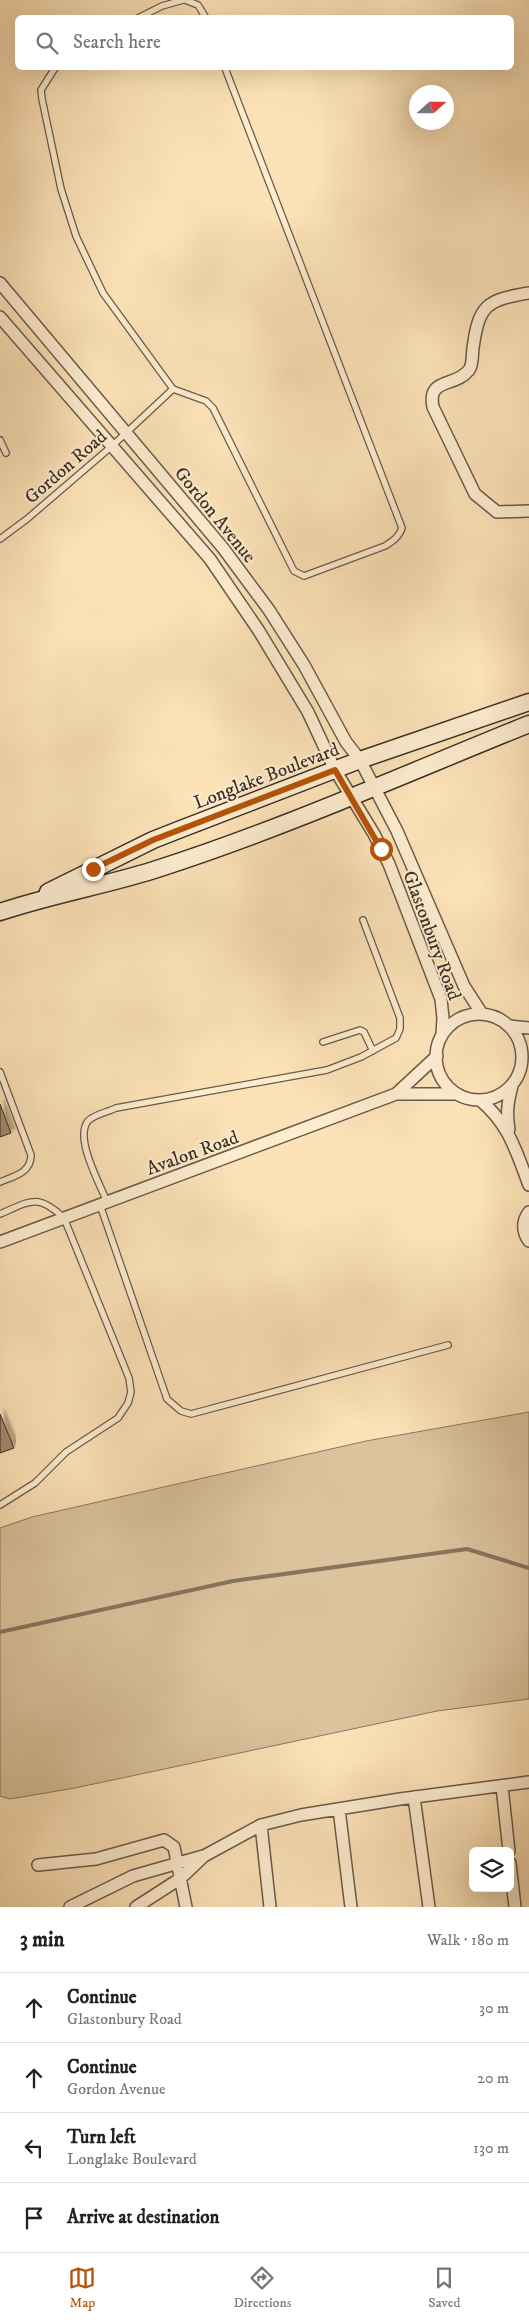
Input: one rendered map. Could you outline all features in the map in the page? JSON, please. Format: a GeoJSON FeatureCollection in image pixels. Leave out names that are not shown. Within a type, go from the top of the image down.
{"type":"FeatureCollection","features":[{"type":"Feature","properties":{"kind":"main road","name":"Longlake Boulevard"},"geometry":{"type":"LineString","coordinates":[[25,904],[153,840],[360,760],[529,702]]}},
{"type":"Feature","properties":{"kind":"main road","name":"Longlake Boulevard"},"geometry":{"type":"LineString","coordinates":[[0,912],[100,886],[154,869],[352,797],[529,724]]}},
{"type":"Feature","properties":{"kind":"street","name":"Gordon Avenue"},"geometry":{"type":"LineString","coordinates":[[0,283],[223,548],[269,610],[304,665],[346,742],[360,760],[374,788]]}},
{"type":"Feature","properties":{"kind":"street"},"geometry":{"type":"LineString","coordinates":[[529,292],[494,302],[483,309],[477,321],[470,370],[459,379],[433,390],[431,398],[433,407],[475,494],[497,512],[529,511]]}},
{"type":"Feature","properties":{"kind":"street","name":"Gordon Avenue"},"geometry":{"type":"LineString","coordinates":[[0,317],[210,559],[234,592],[295,689],[335,770],[352,797]]}},
{"type":"Feature","properties":{"kind":"street","name":"Glastonbury Road"},"geometry":{"type":"LineString","coordinates":[[374,788],[422,887],[464,986],[482,1014]]}},
{"type":"Feature","properties":{"kind":"street","name":"Glastonbury Road"},"geometry":{"type":"LineString","coordinates":[[352,797],[389,864],[441,999],[442,1035]]}},
{"type":"Feature","properties":{"kind":"street"},"geometry":{"type":"LineString","coordinates":[[482,1014],[496,1018],[509,1026],[517,1036],[526,1059],[519,1074],[503,1093],[480,1100],[468,1098],[457,1094],[442,1077],[437,1056],[442,1035],[459,1019],[482,1014]]}},
{"type":"Feature","properties":{"kind":"street"},"geometry":{"type":"LineString","coordinates":[[509,1026],[529,1028]]}},
{"type":"Feature","properties":{"kind":"street","name":"Avalon Road"},"geometry":{"type":"LineString","coordinates":[[396,1094],[437,1056]]}},
{"type":"Feature","properties":{"kind":"street"},"geometry":{"type":"LineString","coordinates":[[512,1084],[506,1116],[510,1135],[529,1185]]}},
{"type":"Feature","properties":{"kind":"street","name":"Avalon Road"},"geometry":{"type":"LineString","coordinates":[[0,1242],[396,1094],[457,1094]]}},
{"type":"Feature","properties":{"kind":"street"},"geometry":{"type":"LineString","coordinates":[[480,1100],[500,1119],[510,1135]]}},
{"type":"Feature","properties":{"kind":"street"},"geometry":{"type":"LineString","coordinates":[[529,1212],[524,1223],[524,1231],[529,1241]]}},
{"type":"Feature","properties":{"kind":"street"},"geometry":{"type":"LineString","coordinates":[[71,1907],[133,1876],[204,1856],[261,1825],[301,1815],[414,1797],[529,1782]]}},
{"type":"Feature","properties":{"kind":"street"},"geometry":{"type":"LineString","coordinates":[[502,1786],[509,1847]]}},
{"type":"Feature","properties":{"kind":"street"},"geometry":{"type":"LineString","coordinates":[[414,1797],[430,1907]]}},
{"type":"Feature","properties":{"kind":"street"},"geometry":{"type":"LineString","coordinates":[[339,1809],[350,1907]]}},
{"type":"Feature","properties":{"kind":"street"},"geometry":{"type":"LineString","coordinates":[[261,1825],[270,1907]]}},
{"type":"Feature","properties":{"kind":"street"},"geometry":{"type":"LineString","coordinates":[[38,1865],[96,1859],[164,1840],[174,1847],[186,1907]]}},
{"type":"Feature","properties":{"kind":"street"},"geometry":{"type":"LineString","coordinates":[[136,1907],[181,1878],[204,1856]]}},
{"type":"Feature","properties":{"kind":"street"},"geometry":{"type":"LineString","coordinates":[[513,1892],[515,1907]]}},
{"type":"Feature","properties":{"kind":"lane"},"geometry":{"type":"LineString","coordinates":[[144,15],[162,6],[184,0],[198,5],[204,15]]}},
{"type":"Feature","properties":{"kind":"lane"},"geometry":{"type":"LineString","coordinates":[[54,70],[41,90],[61,189],[76,236],[103,293],[173,390],[206,401],[213,408],[294,571],[299,575],[313,574],[384,546],[400,534],[400,520],[226,70]]}},
{"type":"Feature","properties":{"kind":"lane","name":"Gordon Road"},"geometry":{"type":"LineString","coordinates":[[0,539],[27,519],[112,446],[173,390]]}},
{"type":"Feature","properties":{"kind":"lane"},"geometry":{"type":"LineString","coordinates":[[0,440],[6,453]]}},
{"type":"Feature","properties":{"kind":"lane"},"geometry":{"type":"LineString","coordinates":[[363,920],[400,1018],[396,1038],[327,1070],[116,1108],[88,1120],[83,1131],[85,1145],[168,1399],[181,1411],[191,1414],[448,1345]]}},
{"type":"Feature","properties":{"kind":"lane"},"geometry":{"type":"LineString","coordinates":[[322,1042],[360,1030],[364,1032],[373,1050]]}},
{"type":"Feature","properties":{"kind":"lane"},"geometry":{"type":"LineString","coordinates":[[0,1072],[31,1154],[31,1161],[25,1171],[0,1182]]}},
{"type":"Feature","properties":{"kind":"lane"},"geometry":{"type":"LineString","coordinates":[[0,1214],[30,1202],[41,1202],[49,1205],[64,1218],[130,1378],[131,1392],[128,1403],[118,1418],[66,1452],[35,1483],[0,1505]]}},
{"type":"Feature","properties":{"kind":"shaded area"},"geometry":{"type":"Polygon","coordinates":[[[529,1412],[529,1699],[437,1711],[75,1788],[10,1799],[0,1796],[0,1528],[32,1517],[366,1441],[529,1412]]]}},
{"type":"Feature","properties":{"kind":"building"},"geometry":{"type":"Polygon","coordinates":[[[0,1104],[11,1133],[0,1137],[0,1104]]]}},
{"type":"Feature","properties":{"kind":"building"},"geometry":{"type":"Polygon","coordinates":[[[0,1414],[14,1448],[0,1453],[0,1414]]]}},
{"type":"Feature","properties":{"kind":"waterway"},"geometry":{"type":"LineString","coordinates":[[0,1632],[233,1581],[467,1549],[529,1568]]}},
{"type":"Feature","properties":{"kind":"route"},"geometry":{"type":"LineString","coordinates":[[93,869],[153,840],[335,770],[359,808],[381,849]]}}]}
